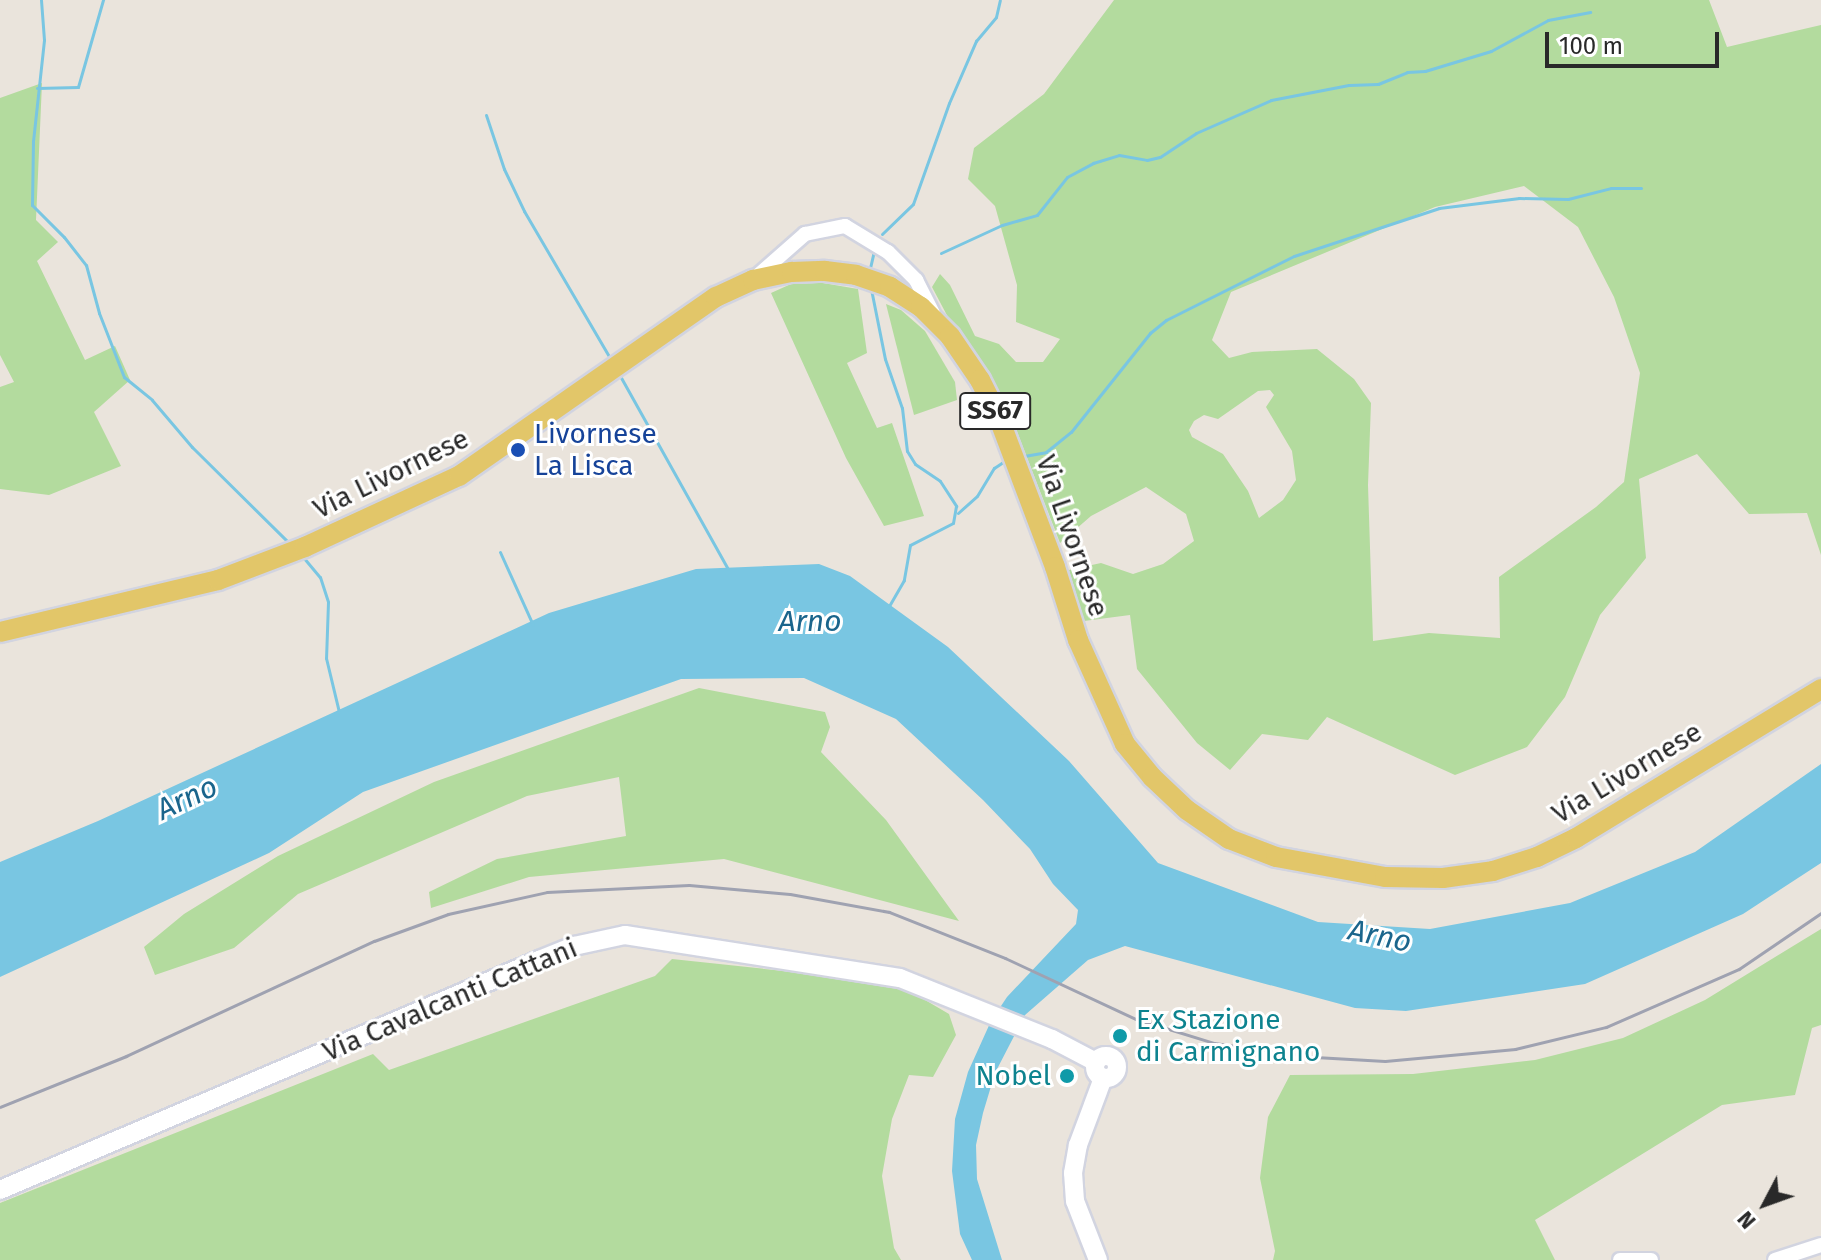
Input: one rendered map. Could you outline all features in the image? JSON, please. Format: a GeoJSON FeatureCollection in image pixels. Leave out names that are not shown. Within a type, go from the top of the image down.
{"type":"FeatureCollection","features":[{"type":"Feature","properties":{"kind":"main road","name":"Via Livornese"},"geometry":{"type":"LineString","coordinates":[[0,632],[218,580],[265,564],[429,493],[490,457],[716,297],[753,280],[792,272],[856,275],[890,287],[921,307],[939,324],[980,380],[998,416],[1045,539],[1078,640],[1125,744],[1187,810],[1229,839],[1276,857],[1385,877],[1443,878],[1493,871],[1537,857],[1576,838],[1821,689]]}},
{"type":"Feature","properties":{"kind":"street"},"geometry":{"type":"LineString","coordinates":[[753,280],[805,234],[845,226],[888,252],[916,280],[939,324]]}},
{"type":"Feature","properties":{"kind":"street","name":"Via Cavalcanti Cattani"},"geometry":{"type":"LineString","coordinates":[[0,1190],[539,960],[595,940],[625,935],[900,978],[1052,1039],[1100,1070],[1073,1173],[1075,1201],[1098,1260]]}},
{"type":"Feature","properties":{"kind":"street"},"geometry":{"type":"LineString","coordinates":[[1775,1260],[1821,1245]]}},
{"type":"Feature","properties":{"kind":"street"},"geometry":{"type":"LineString","coordinates":[[1620,1260],[1651,1260]]}},
{"type":"Feature","properties":{"kind":"green space"},"geometry":{"type":"Polygon","coordinates":[[[1114,0],[1709,0],[1727,47],[1821,25],[1821,555],[1807,513],[1749,514],[1697,454],[1639,479],[1646,558],[1600,615],[1565,697],[1527,747],[1455,775],[1327,717],[1308,740],[1262,734],[1230,770],[1197,743],[1137,669],[1130,615],[1084,621],[1069,570],[1101,563],[1133,574],[1163,564],[1194,541],[1186,514],[1146,487],[1091,516],[1060,543],[1004,398],[950,321],[932,287],[940,274],[950,285],[975,336],[999,344],[1016,362],[1043,362],[1060,339],[1016,322],[1017,285],[995,206],[968,179],[974,148],[1044,94],[1114,0]],[[1524,186],[1435,207],[1231,292],[1212,340],[1229,358],[1252,352],[1317,349],[1354,379],[1371,403],[1368,485],[1373,641],[1429,633],[1500,638],[1499,577],[1596,507],[1624,482],[1640,373],[1614,297],[1578,227],[1524,186]],[[1270,390],[1258,391],[1218,419],[1204,415],[1194,421],[1189,430],[1192,437],[1223,454],[1248,491],[1259,518],[1283,500],[1296,480],[1292,451],[1266,407],[1274,395],[1270,390]]]}},
{"type":"Feature","properties":{"kind":"green space"},"geometry":{"type":"Polygon","coordinates":[[[42,83],[36,220],[58,242],[37,261],[85,360],[115,346],[130,380],[94,412],[121,466],[49,495],[0,489],[0,387],[14,382],[0,355],[0,98],[42,83]]]}},
{"type":"Feature","properties":{"kind":"green space"},"geometry":{"type":"Polygon","coordinates":[[[817,282],[858,289],[867,353],[847,363],[877,428],[892,423],[924,516],[884,526],[846,458],[771,293],[791,284],[817,282]]]}},
{"type":"Feature","properties":{"kind":"green space"},"geometry":{"type":"Polygon","coordinates":[[[886,304],[901,310],[925,331],[955,382],[957,400],[914,415],[886,304]]]}},
{"type":"Feature","properties":{"kind":"green space"},"geometry":{"type":"Polygon","coordinates":[[[699,688],[825,712],[830,727],[821,752],[886,820],[959,921],[724,859],[529,877],[431,908],[429,892],[497,859],[626,836],[619,777],[527,796],[298,894],[234,948],[155,975],[144,947],[184,914],[278,856],[434,782],[699,688]]]}},
{"type":"Feature","properties":{"kind":"green space"},"geometry":{"type":"Polygon","coordinates":[[[1821,929],[1821,1025],[1812,1028],[1795,1095],[1722,1105],[1535,1220],[1555,1260],[1273,1260],[1275,1251],[1260,1178],[1268,1117],[1290,1075],[1413,1074],[1535,1060],[1623,1038],[1705,1000],[1821,929]]]}},
{"type":"Feature","properties":{"kind":"green space"},"geometry":{"type":"Polygon","coordinates":[[[672,959],[896,983],[949,1014],[956,1035],[933,1077],[909,1075],[892,1119],[882,1176],[894,1248],[901,1260],[0,1260],[0,1203],[373,1054],[389,1070],[655,976],[672,959]]]}},
{"type":"Feature","properties":{"kind":"water","name":"Arno"},"geometry":{"type":"Polygon","coordinates":[[[819,564],[850,576],[948,647],[1069,761],[1158,863],[1318,922],[1430,929],[1570,903],[1695,852],[1821,764],[1821,863],[1743,914],[1585,984],[1406,1011],[1355,1008],[1125,946],[1088,960],[1025,1015],[995,1073],[983,1113],[976,1145],[977,1179],[1002,1260],[972,1260],[960,1234],[952,1171],[955,1119],[968,1072],[991,1021],[1007,997],[1076,924],[1078,910],[1053,884],[1030,849],[983,800],[896,719],[804,678],[681,679],[363,792],[269,853],[0,977],[0,862],[98,821],[549,613],[696,569],[819,564]]]}},
{"type":"Feature","properties":{"kind":"waterway"},"geometry":{"type":"LineString","coordinates":[[41,0],[44,40],[33,141],[32,205],[86,265],[99,313],[124,377],[152,400],[192,447],[289,543]]}},
{"type":"Feature","properties":{"kind":"waterway"},"geometry":{"type":"LineString","coordinates":[[37,88],[78,87],[103,0]]}},
{"type":"Feature","properties":{"kind":"waterway"},"geometry":{"type":"LineString","coordinates":[[882,234],[913,204],[949,103],[976,41],[996,17],[1000,0]]}},
{"type":"Feature","properties":{"kind":"waterway"},"geometry":{"type":"LineString","coordinates":[[941,253],[1002,225],[1037,215],[1067,177],[1093,163],[1119,155],[1147,160],[1160,157],[1196,133],[1271,100],[1349,85],[1378,84],[1407,72],[1425,71],[1491,51],[1548,20],[1590,12]]}},
{"type":"Feature","properties":{"kind":"waterway"},"geometry":{"type":"LineString","coordinates":[[486,115],[504,169],[524,211],[611,360]]}},
{"type":"Feature","properties":{"kind":"waterway"},"geometry":{"type":"LineString","coordinates":[[1024,456],[1046,452],[1071,432],[1150,333],[1166,320],[1294,256],[1439,208],[1519,198],[1568,199],[1611,188],[1641,188]]}},
{"type":"Feature","properties":{"kind":"waterway"},"geometry":{"type":"LineString","coordinates":[[870,268],[874,251]]}},
{"type":"Feature","properties":{"kind":"waterway"},"geometry":{"type":"LineString","coordinates":[[871,289],[885,359],[902,408],[907,451],[915,464],[940,481],[956,506],[953,523],[910,545],[904,580],[889,606]]}},
{"type":"Feature","properties":{"kind":"waterway"},"geometry":{"type":"LineString","coordinates":[[619,374],[728,569]]}},
{"type":"Feature","properties":{"kind":"waterway"},"geometry":{"type":"LineString","coordinates":[[958,513],[977,496],[994,468],[1006,460]]}},
{"type":"Feature","properties":{"kind":"waterway"},"geometry":{"type":"LineString","coordinates":[[500,552],[533,625]]}},
{"type":"Feature","properties":{"kind":"waterway"},"geometry":{"type":"LineString","coordinates":[[303,557],[320,577],[328,602],[326,658],[339,712]]}},
{"type":"Feature","properties":{"kind":"railway"},"geometry":{"type":"LineString","coordinates":[[0,1107],[126,1056],[374,941],[448,914],[547,892],[689,885],[790,894],[889,912],[1005,958],[1136,1019],[1214,1043],[1315,1057],[1385,1061],[1515,1049],[1606,1027],[1739,969],[1821,913]]}},
{"type":"Feature","properties":{"kind":"place","name":"Livornese La Lisca"},"geometry":{"type":"Point","coordinates":[518,450]}},
{"type":"Feature","properties":{"kind":"place","name":"Ex Stazione di Carmignano"},"geometry":{"type":"Point","coordinates":[1120,1036]}},
{"type":"Feature","properties":{"kind":"place","name":"Nobel"},"geometry":{"type":"Point","coordinates":[1067,1076]}}]}
